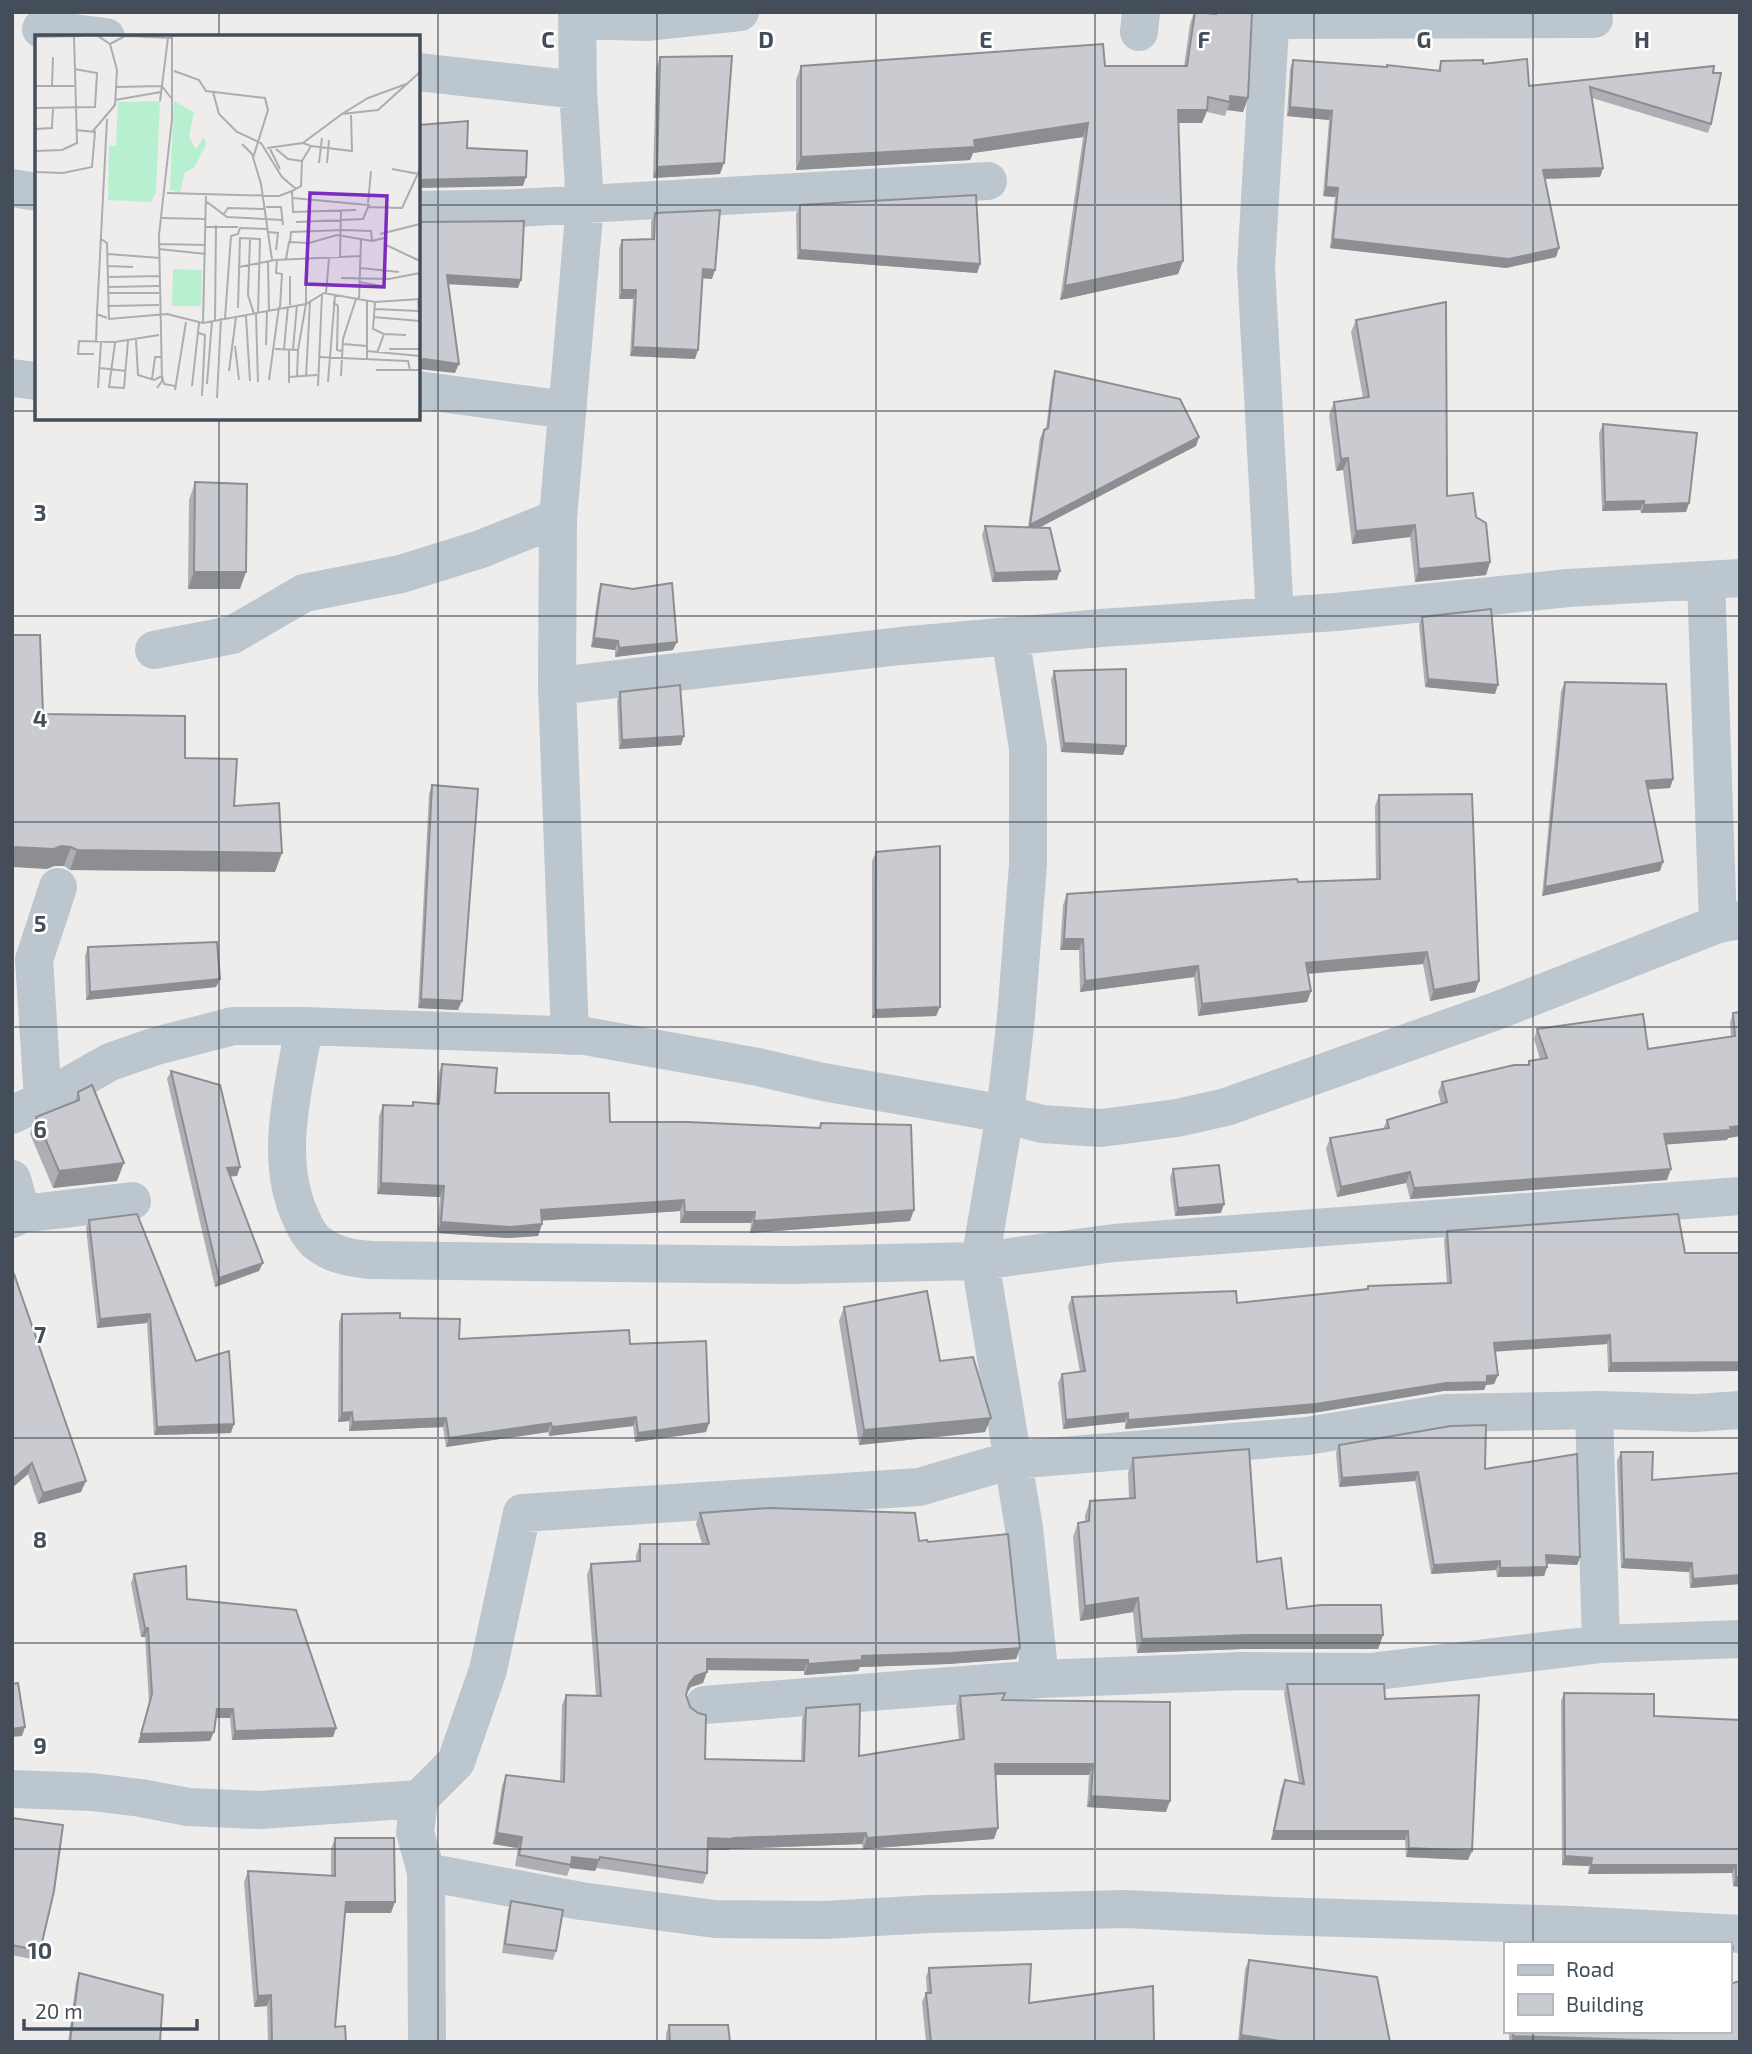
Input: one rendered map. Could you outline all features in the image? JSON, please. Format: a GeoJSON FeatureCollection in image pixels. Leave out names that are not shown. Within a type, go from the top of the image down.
{"type":"FeatureCollection","features":[{"type":"Feature","properties":{"kind":"street"},"geometry":{"type":"LineString","coordinates":[[570,1036],[557,686],[558,518],[585,204],[578,90],[578,16],[646,22],[740,12]]}},
{"type":"Feature","properties":{"kind":"street"},"geometry":{"type":"LineString","coordinates":[[1275,616],[1256,267],[1270,16],[1594,19]]}},
{"type":"Feature","properties":{"kind":"street"},"geometry":{"type":"LineString","coordinates":[[41,29],[90,35]]}},
{"type":"Feature","properties":{"kind":"street"},"geometry":{"type":"LineString","coordinates":[[420,72],[578,90]]}},
{"type":"Feature","properties":{"kind":"street"},"geometry":{"type":"LineString","coordinates":[[420,210],[585,204],[988,181]]}},
{"type":"Feature","properties":{"kind":"street"},"geometry":{"type":"LineString","coordinates":[[12,188],[35,192]]}},
{"type":"Feature","properties":{"kind":"street"},"geometry":{"type":"LineString","coordinates":[[12,378],[35,381]]}},
{"type":"Feature","properties":{"kind":"street"},"geometry":{"type":"LineString","coordinates":[[420,390],[567,410]]}},
{"type":"Feature","properties":{"kind":"street"},"geometry":{"type":"LineString","coordinates":[[154,650],[232,635],[304,593],[401,574],[481,549],[558,518]]}},
{"type":"Feature","properties":{"kind":"street"},"geometry":{"type":"LineString","coordinates":[[58,887],[23,949],[28,1108],[110,1062],[156,1046],[233,1026],[304,1026],[585,1036],[1005,1114],[1042,1124],[1101,1128],[1177,1118],[1226,1107],[1496,1011],[1729,922],[1723,579],[1568,588],[1336,612],[900,646],[557,686]]}},
{"type":"Feature","properties":{"kind":"street"},"geometry":{"type":"LineString","coordinates":[[1010,636],[1028,748],[1028,865],[1005,1114],[980,1261],[1024,1528],[1040,1679]]}},
{"type":"Feature","properties":{"kind":"street"},"geometry":{"type":"LineString","coordinates":[[304,1026],[288,1130],[288,1165],[293,1202],[305,1227],[318,1243],[343,1257],[370,1260],[789,1265],[980,1261],[1114,1243],[1740,1196]]}},
{"type":"Feature","properties":{"kind":"street"},"geometry":{"type":"LineString","coordinates":[[16,1204],[132,1201]]}},
{"type":"Feature","properties":{"kind":"street"},"geometry":{"type":"LineString","coordinates":[[1594,1410],[1601,1644]]}},
{"type":"Feature","properties":{"kind":"street"},"geometry":{"type":"LineString","coordinates":[[427,2042],[426,1872],[415,1832],[419,1799],[456,1762],[488,1670],[522,1513],[919,1486],[1012,1460],[1307,1437],[1446,1413],[1594,1410],[1695,1413],[1740,1410]]}},
{"type":"Feature","properties":{"kind":"street"},"geometry":{"type":"LineString","coordinates":[[704,1705],[1040,1679],[1242,1671],[1370,1672],[1601,1644],[1740,1639]]}},
{"type":"Feature","properties":{"kind":"street"},"geometry":{"type":"LineString","coordinates":[[12,1789],[92,1792],[188,1807],[259,1810],[419,1799]]}},
{"type":"Feature","properties":{"kind":"street"},"geometry":{"type":"LineString","coordinates":[[426,1872],[581,1901],[715,1919],[824,1920],[929,1914],[1125,1909],[1574,1925],[1740,1934]]}},
{"type":"Feature","properties":{"kind":"building"},"geometry":{"type":"Polygon","coordinates":[[[1195,12],[1252,12],[1248,98],[1230,96],[1230,102],[1208,97],[1207,110],[1178,110],[1183,261],[1065,286],[1088,123],[974,140],[975,147],[801,157],[801,66],[1103,44],[1105,66],[1187,66],[1195,12]]]}},
{"type":"Feature","properties":{"kind":"building"},"geometry":{"type":"Polygon","coordinates":[[[732,56],[724,163],[657,167],[660,57],[732,56]]]}},
{"type":"Feature","properties":{"kind":"building"},"geometry":{"type":"Polygon","coordinates":[[[1527,59],[1529,86],[1714,66],[1713,73],[1721,73],[1711,124],[1590,87],[1603,168],[1543,170],[1559,248],[1509,259],[1333,239],[1338,188],[1326,187],[1332,111],[1290,107],[1293,60],[1440,71],[1441,61],[1483,60],[1483,64],[1527,59]]]}},
{"type":"Feature","properties":{"kind":"building"},"geometry":{"type":"Polygon","coordinates":[[[468,121],[467,148],[527,151],[526,177],[420,180],[420,125],[468,121]]]}},
{"type":"Feature","properties":{"kind":"building"},"geometry":{"type":"Polygon","coordinates":[[[976,195],[980,264],[800,250],[800,205],[976,195]]]}},
{"type":"Feature","properties":{"kind":"building"},"geometry":{"type":"Polygon","coordinates":[[[720,210],[715,270],[703,269],[698,350],[633,347],[636,290],[622,290],[622,240],[654,239],[655,213],[720,210]]]}},
{"type":"Feature","properties":{"kind":"building"},"geometry":{"type":"Polygon","coordinates":[[[524,221],[521,280],[447,275],[459,364],[420,360],[420,222],[524,221]]]}},
{"type":"Feature","properties":{"kind":"building"},"geometry":{"type":"Polygon","coordinates":[[[1446,302],[1447,496],[1473,493],[1476,517],[1486,523],[1490,562],[1419,569],[1415,525],[1356,531],[1348,458],[1341,459],[1334,402],[1369,397],[1356,320],[1446,302]]]}},
{"type":"Feature","properties":{"kind":"building"},"geometry":{"type":"Polygon","coordinates":[[[1055,371],[1180,399],[1199,437],[1030,525],[1044,430],[1048,428],[1055,371]]]}},
{"type":"Feature","properties":{"kind":"building"},"geometry":{"type":"Polygon","coordinates":[[[1603,424],[1697,433],[1689,503],[1644,505],[1644,501],[1605,502],[1603,424]]]}},
{"type":"Feature","properties":{"kind":"building"},"geometry":{"type":"Polygon","coordinates":[[[195,482],[247,484],[246,572],[194,572],[195,482]]]}},
{"type":"Feature","properties":{"kind":"building"},"geometry":{"type":"Polygon","coordinates":[[[985,526],[1050,528],[1060,571],[995,573],[985,526]]]}},
{"type":"Feature","properties":{"kind":"building"},"geometry":{"type":"Polygon","coordinates":[[[672,583],[677,642],[619,648],[618,641],[594,638],[601,584],[633,589],[672,583]]]}},
{"type":"Feature","properties":{"kind":"building"},"geometry":{"type":"Polygon","coordinates":[[[1491,609],[1498,685],[1428,679],[1422,617],[1491,609]]]}},
{"type":"Feature","properties":{"kind":"building"},"geometry":{"type":"Polygon","coordinates":[[[12,635],[40,635],[43,714],[185,716],[185,758],[237,759],[234,806],[279,803],[282,853],[12,847],[12,635]]]}},
{"type":"Feature","properties":{"kind":"building"},"geometry":{"type":"Polygon","coordinates":[[[1126,669],[1126,746],[1064,743],[1054,671],[1126,669]]]}},
{"type":"Feature","properties":{"kind":"building"},"geometry":{"type":"Polygon","coordinates":[[[1565,682],[1666,684],[1673,779],[1646,781],[1663,862],[1545,887],[1565,682]]]}},
{"type":"Feature","properties":{"kind":"building"},"geometry":{"type":"Polygon","coordinates":[[[680,685],[684,736],[622,740],[620,692],[680,685]]]}},
{"type":"Feature","properties":{"kind":"building"},"geometry":{"type":"Polygon","coordinates":[[[432,785],[478,789],[462,1001],[421,999],[432,785]]]}},
{"type":"Feature","properties":{"kind":"building"},"geometry":{"type":"Polygon","coordinates":[[[1472,794],[1479,981],[1434,990],[1427,952],[1306,963],[1311,991],[1202,1004],[1198,966],[1085,981],[1083,939],[1064,939],[1067,894],[1297,879],[1298,882],[1380,879],[1379,795],[1472,794]]]}},
{"type":"Feature","properties":{"kind":"building"},"geometry":{"type":"Polygon","coordinates":[[[940,846],[940,1007],[875,1010],[876,852],[940,846]]]}},
{"type":"Feature","properties":{"kind":"building"},"geometry":{"type":"Polygon","coordinates":[[[217,942],[220,979],[90,992],[88,947],[217,942]]]}},
{"type":"Feature","properties":{"kind":"building"},"geometry":{"type":"Polygon","coordinates":[[[1740,1012],[1740,1126],[1730,1127],[1731,1130],[1664,1134],[1671,1169],[1414,1188],[1410,1172],[1341,1187],[1330,1138],[1389,1128],[1387,1120],[1447,1102],[1442,1082],[1514,1065],[1529,1065],[1529,1061],[1547,1058],[1537,1029],[1643,1014],[1648,1049],[1735,1036],[1733,1013],[1740,1012]]]}},
{"type":"Feature","properties":{"kind":"building"},"geometry":{"type":"Polygon","coordinates":[[[442,1064],[497,1068],[495,1093],[609,1093],[610,1122],[688,1122],[820,1128],[821,1123],[911,1125],[914,1210],[754,1221],[755,1212],[685,1212],[684,1200],[541,1210],[542,1224],[511,1227],[441,1222],[444,1186],[381,1183],[383,1105],[413,1106],[413,1102],[439,1104],[442,1064]]]}},
{"type":"Feature","properties":{"kind":"building"},"geometry":{"type":"Polygon","coordinates":[[[171,1071],[220,1085],[240,1167],[227,1168],[263,1263],[219,1278],[171,1071]]]}},
{"type":"Feature","properties":{"kind":"building"},"geometry":{"type":"Polygon","coordinates":[[[92,1085],[124,1163],[59,1171],[36,1117],[79,1100],[78,1092],[92,1085]]]}},
{"type":"Feature","properties":{"kind":"building"},"geometry":{"type":"Polygon","coordinates":[[[1219,1165],[1224,1204],[1178,1208],[1173,1169],[1219,1165]]]}},
{"type":"Feature","properties":{"kind":"building"},"geometry":{"type":"Polygon","coordinates":[[[137,1214],[196,1361],[229,1351],[234,1424],[157,1427],[150,1314],[100,1319],[89,1220],[137,1214]]]}},
{"type":"Feature","properties":{"kind":"building"},"geometry":{"type":"Polygon","coordinates":[[[1678,1214],[1685,1253],[1740,1253],[1740,1362],[1611,1363],[1610,1335],[1494,1343],[1498,1375],[1487,1376],[1487,1382],[1446,1383],[1316,1404],[1128,1420],[1128,1413],[1066,1420],[1062,1374],[1085,1371],[1072,1297],[1236,1291],[1237,1303],[1368,1289],[1368,1286],[1451,1283],[1447,1231],[1678,1214]]]}},
{"type":"Feature","properties":{"kind":"building"},"geometry":{"type":"Polygon","coordinates":[[[12,1274],[86,1481],[43,1493],[32,1463],[12,1480],[12,1274]]]}},
{"type":"Feature","properties":{"kind":"building"},"geometry":{"type":"Polygon","coordinates":[[[927,1291],[940,1361],[973,1357],[991,1418],[864,1430],[844,1307],[927,1291]]]}},
{"type":"Feature","properties":{"kind":"building"},"geometry":{"type":"Polygon","coordinates":[[[400,1313],[400,1318],[460,1319],[459,1339],[629,1330],[630,1344],[706,1341],[709,1423],[638,1433],[636,1417],[552,1427],[551,1423],[449,1438],[446,1418],[353,1422],[352,1412],[342,1413],[342,1314],[400,1313]]]}},
{"type":"Feature","properties":{"kind":"building"},"geometry":{"type":"Polygon","coordinates":[[[1486,1425],[1485,1469],[1577,1454],[1580,1557],[1546,1555],[1547,1567],[1500,1568],[1500,1561],[1434,1565],[1418,1472],[1342,1478],[1339,1445],[1451,1426],[1486,1425]]]}},
{"type":"Feature","properties":{"kind":"building"},"geometry":{"type":"Polygon","coordinates":[[[1249,1449],[1257,1562],[1281,1558],[1287,1609],[1321,1605],[1381,1605],[1383,1635],[1248,1635],[1142,1639],[1138,1598],[1085,1606],[1078,1523],[1089,1521],[1090,1501],[1135,1498],[1133,1458],[1249,1449]]]}},
{"type":"Feature","properties":{"kind":"building"},"geometry":{"type":"Polygon","coordinates":[[[1621,1452],[1653,1452],[1652,1480],[1740,1473],[1740,1575],[1693,1579],[1692,1563],[1624,1559],[1621,1452]]]}},
{"type":"Feature","properties":{"kind":"building"},"geometry":{"type":"Polygon","coordinates":[[[769,1508],[915,1513],[919,1541],[928,1542],[1008,1534],[1020,1648],[862,1656],[862,1660],[808,1664],[808,1660],[707,1659],[707,1672],[695,1676],[686,1695],[690,1707],[706,1715],[705,1759],[804,1761],[806,1708],[860,1704],[859,1756],[964,1739],[960,1696],[1005,1693],[1002,1700],[1170,1702],[1170,1801],[1091,1796],[1093,1764],[995,1764],[998,1828],[867,1838],[866,1833],[708,1838],[707,1873],[600,1857],[599,1860],[572,1857],[571,1865],[519,1855],[522,1837],[497,1833],[506,1775],[564,1782],[566,1695],[601,1696],[591,1564],[640,1561],[640,1544],[709,1544],[700,1513],[769,1508]]]}},
{"type":"Feature","properties":{"kind":"building"},"geometry":{"type":"Polygon","coordinates":[[[186,1566],[187,1599],[296,1610],[336,1728],[235,1731],[233,1709],[217,1709],[214,1732],[141,1734],[152,1694],[148,1628],[145,1628],[134,1574],[186,1566]]]}},
{"type":"Feature","properties":{"kind":"building"},"geometry":{"type":"Polygon","coordinates":[[[18,1683],[25,1727],[12,1729],[12,1684],[18,1683]]]}},
{"type":"Feature","properties":{"kind":"building"},"geometry":{"type":"Polygon","coordinates":[[[1287,1684],[1384,1684],[1385,1699],[1479,1695],[1472,1851],[1409,1848],[1408,1831],[1274,1831],[1285,1780],[1304,1784],[1287,1684]]]}},
{"type":"Feature","properties":{"kind":"building"},"geometry":{"type":"Polygon","coordinates":[[[1564,1693],[1654,1694],[1654,1716],[1740,1720],[1740,1878],[1736,1877],[1736,1865],[1591,1865],[1592,1858],[1565,1856],[1564,1693]]]}},
{"type":"Feature","properties":{"kind":"building"},"geometry":{"type":"Polygon","coordinates":[[[12,1818],[63,1825],[54,1891],[40,1951],[12,1945],[12,1818]]]}},
{"type":"Feature","properties":{"kind":"building"},"geometry":{"type":"Polygon","coordinates":[[[335,1838],[394,1838],[395,1902],[346,1902],[335,2027],[345,2026],[346,2042],[272,2042],[271,1995],[258,1996],[248,1871],[335,1876],[335,1838]]]}},
{"type":"Feature","properties":{"kind":"building"},"geometry":{"type":"Polygon","coordinates":[[[511,1901],[563,1910],[556,1951],[505,1944],[511,1901]]]}},
{"type":"Feature","properties":{"kind":"building"},"geometry":{"type":"Polygon","coordinates":[[[1249,1960],[1377,1977],[1390,2042],[1286,2042],[1241,2035],[1249,1960]]]}},
{"type":"Feature","properties":{"kind":"building"},"geometry":{"type":"Polygon","coordinates":[[[1031,1964],[1029,2003],[1153,1986],[1154,2042],[931,2042],[926,1993],[931,1993],[929,1968],[1031,1964]]]}},
{"type":"Feature","properties":{"kind":"building"},"geometry":{"type":"Polygon","coordinates":[[[79,1973],[163,1995],[160,2042],[70,2042],[79,1973]]]}},
{"type":"Feature","properties":{"kind":"building"},"geometry":{"type":"Polygon","coordinates":[[[1740,1981],[1740,2042],[1513,2036],[1513,2033],[1731,2033],[1731,1983],[1740,1981]]]}},
{"type":"Feature","properties":{"kind":"building"},"geometry":{"type":"Polygon","coordinates":[[[669,2025],[728,2025],[730,2042],[670,2042],[669,2025]]]}}]}
